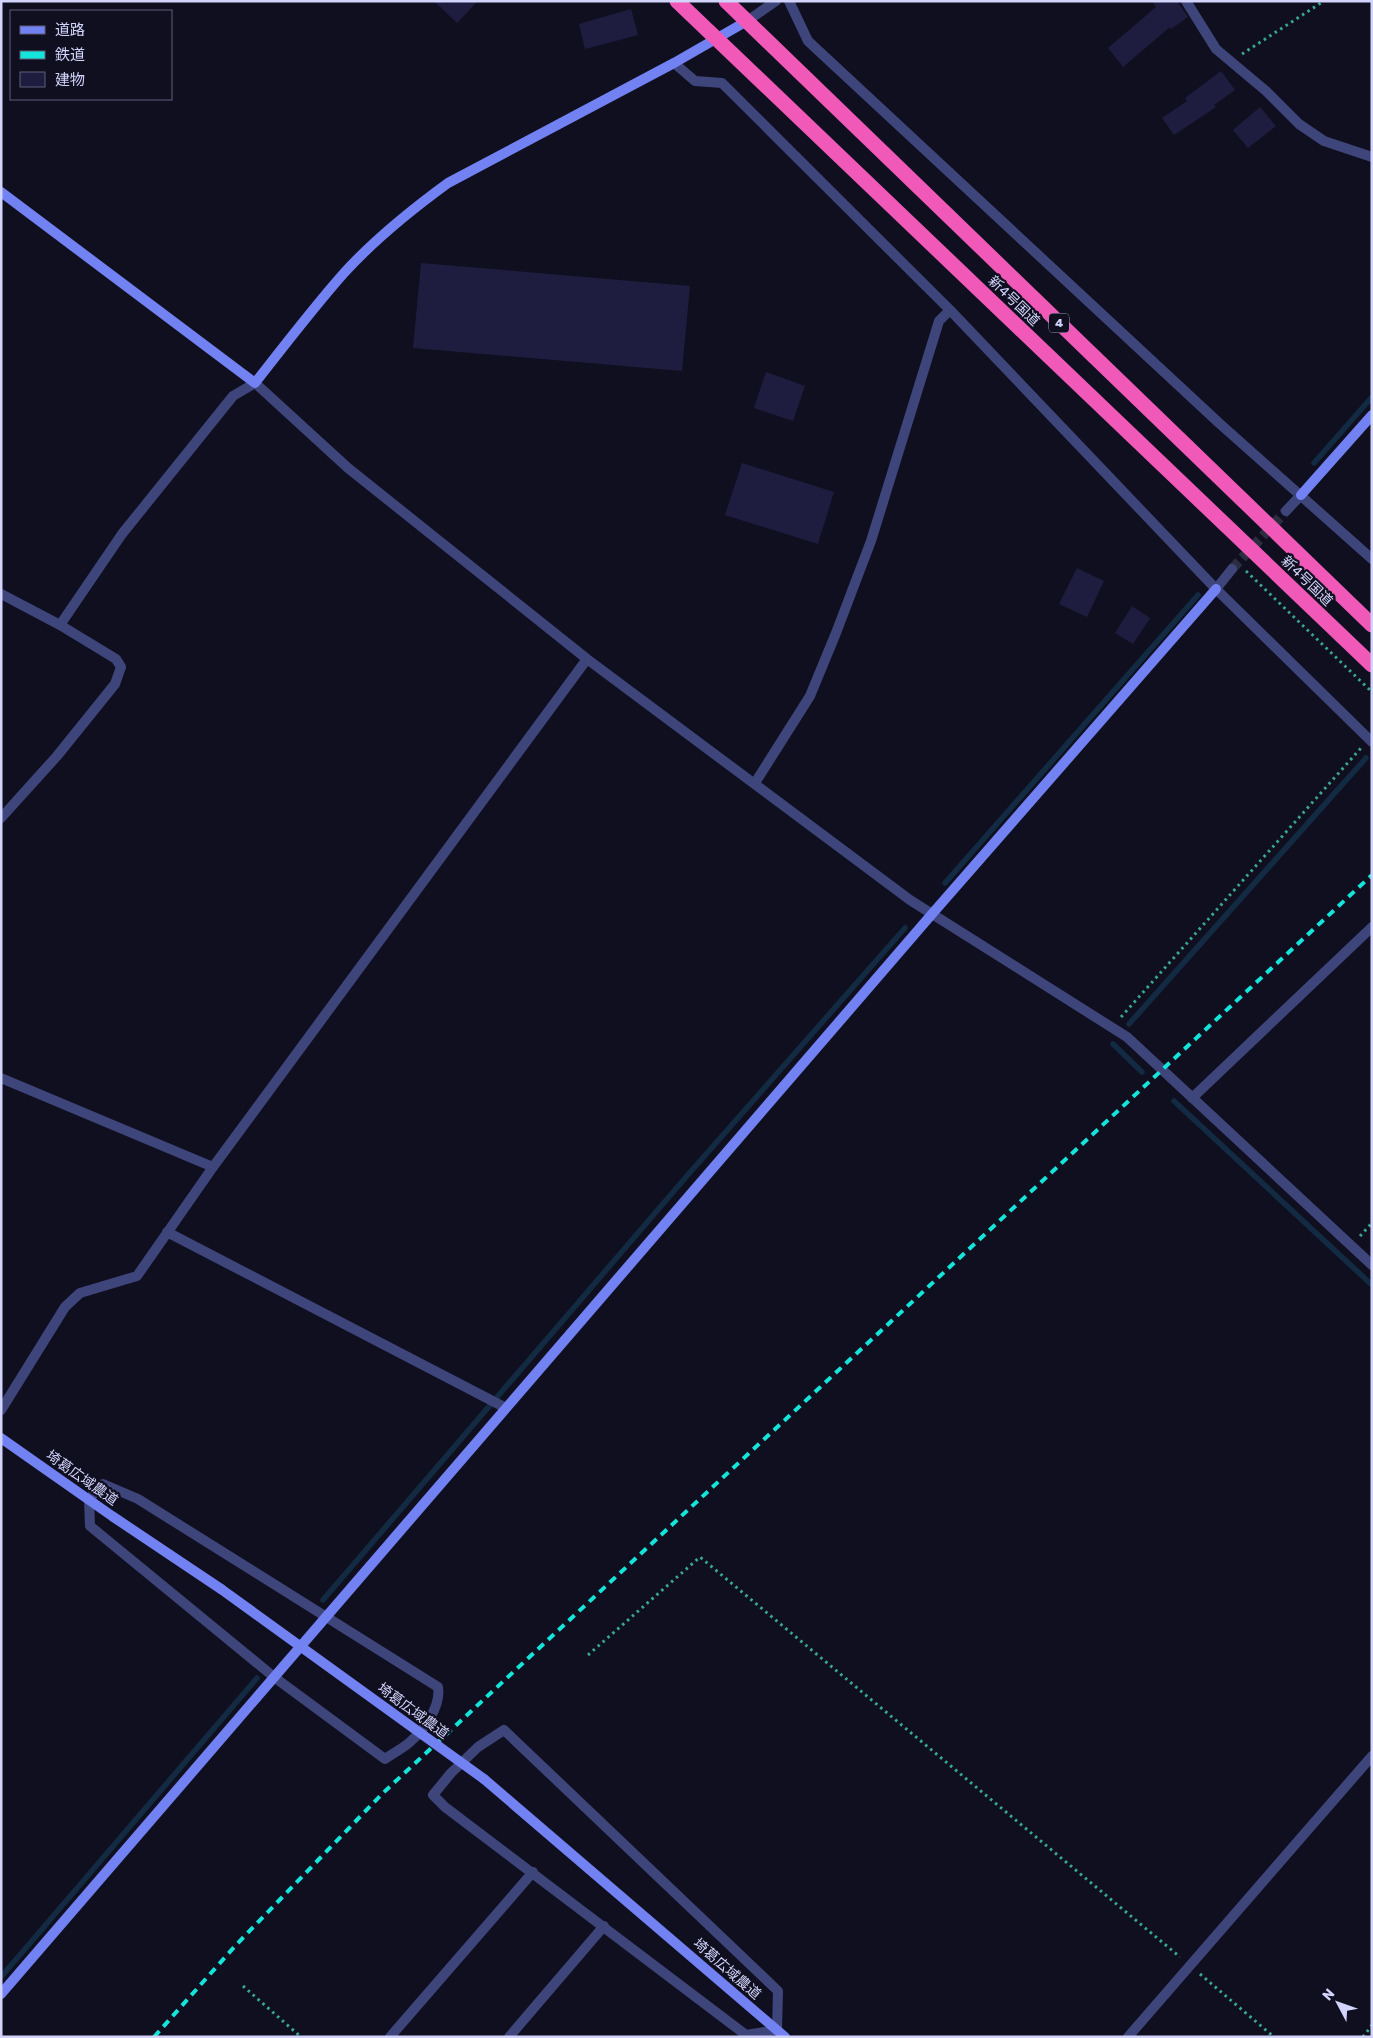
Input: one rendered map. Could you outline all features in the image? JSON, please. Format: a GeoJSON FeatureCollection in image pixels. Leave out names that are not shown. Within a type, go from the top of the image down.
{"type":"FeatureCollection","features":[{"type":"Feature","properties":{"kind":"highway","name":"新4号国道"},"geometry":{"type":"LineString","coordinates":[[677,1],[1372,665]]}},
{"type":"Feature","properties":{"kind":"highway","name":"新4号国道"},"geometry":{"type":"LineString","coordinates":[[726,1],[1372,625]]}},
{"type":"Feature","properties":{"kind":"street"},"geometry":{"type":"LineString","coordinates":[[60,626],[122,534],[233,396],[255,383],[345,272],[415,206],[465,173],[674,63],[747,21],[776,1]]}},
{"type":"Feature","properties":{"kind":"street"},"geometry":{"type":"LineString","coordinates":[[789,1],[808,41],[1219,423],[1372,560]]}},
{"type":"Feature","properties":{"kind":"street"},"geometry":{"type":"LineString","coordinates":[[1186,1],[1216,49],[1266,91],[1299,124],[1324,142],[1372,157]]}},
{"type":"Feature","properties":{"kind":"street"},"geometry":{"type":"LineString","coordinates":[[674,63],[695,80],[722,83],[950,310],[1216,589],[1370,741]]}},
{"type":"Feature","properties":{"kind":"street"},"geometry":{"type":"LineString","coordinates":[[1,192],[255,383],[348,468],[587,659],[910,900],[1127,1037],[1372,1264]]}},
{"type":"Feature","properties":{"kind":"street"},"geometry":{"type":"LineString","coordinates":[[755,783],[810,696],[836,633],[871,541],[939,321],[950,310]]}},
{"type":"Feature","properties":{"kind":"street"},"geometry":{"type":"LineString","coordinates":[[1286,511],[1372,415]]}},
{"type":"Feature","properties":{"kind":"street"},"geometry":{"type":"LineString","coordinates":[[1,1994],[932,914],[1232,570]]}},
{"type":"Feature","properties":{"kind":"street"},"geometry":{"type":"LineString","coordinates":[[1,594],[116,659],[121,667],[115,684],[57,756],[1,818]]}},
{"type":"Feature","properties":{"kind":"street"},"geometry":{"type":"LineString","coordinates":[[1,1410],[65,1307],[80,1293],[137,1276],[213,1168],[587,659]]}},
{"type":"Feature","properties":{"kind":"street"},"geometry":{"type":"LineString","coordinates":[[1192,1098],[1372,927]]}},
{"type":"Feature","properties":{"kind":"street"},"geometry":{"type":"LineString","coordinates":[[1,1078],[213,1168]]}},
{"type":"Feature","properties":{"kind":"street"},"geometry":{"type":"LineString","coordinates":[[168,1232],[506,1408]]}},
{"type":"Feature","properties":{"kind":"street","name":"埼葛広域農道"},"geometry":{"type":"LineString","coordinates":[[1,1438],[221,1589],[484,1779],[781,2033]]}},
{"type":"Feature","properties":{"kind":"street"},"geometry":{"type":"LineString","coordinates":[[103,1484],[138,1499],[438,1687],[439,1694],[429,1720],[411,1742],[385,1759],[274,1677],[90,1526],[89,1499],[103,1484]]}},
{"type":"Feature","properties":{"kind":"street"},"geometry":{"type":"LineString","coordinates":[[504,1730],[778,1991],[781,2033],[746,2035],[445,1807],[432,1795],[451,1773],[478,1747],[504,1730]]}},
{"type":"Feature","properties":{"kind":"street"},"geometry":{"type":"LineString","coordinates":[[1128,2037],[1372,1756]]}},
{"type":"Feature","properties":{"kind":"street"},"geometry":{"type":"LineString","coordinates":[[390,2037],[533,1872]]}},
{"type":"Feature","properties":{"kind":"street"},"geometry":{"type":"LineString","coordinates":[[509,2037],[604,1926]]}},
{"type":"Feature","properties":{"kind":"path"},"geometry":{"type":"LineString","coordinates":[[1231,62],[1324,1]]}},
{"type":"Feature","properties":{"kind":"path"},"geometry":{"type":"LineString","coordinates":[[1112,1027],[1370,741]]}},
{"type":"Feature","properties":{"kind":"path"},"geometry":{"type":"LineString","coordinates":[[588,1655],[700,1557],[1274,2037]]}},
{"type":"Feature","properties":{"kind":"path"},"geometry":{"type":"LineString","coordinates":[[243,1986],[301,2037]]}},
{"type":"Feature","properties":{"kind":"path"},"geometry":{"type":"LineString","coordinates":[[1363,2037],[1372,2025]]}},
{"type":"Feature","properties":{"kind":"building"},"geometry":{"type":"Polygon","coordinates":[[[434,1],[478,1],[457,23],[434,1]]]}},
{"type":"Feature","properties":{"kind":"building"},"geometry":{"type":"Polygon","coordinates":[[[1152,1],[1177,1],[1188,17],[1171,29],[1170,27],[1123,67],[1108,48],[1156,7],[1152,1]]]}},
{"type":"Feature","properties":{"kind":"building"},"geometry":{"type":"Polygon","coordinates":[[[631,9],[638,35],[585,49],[579,24],[631,9]]]}},
{"type":"Feature","properties":{"kind":"building"},"geometry":{"type":"Polygon","coordinates":[[[1221,71],[1235,90],[1214,105],[1216,107],[1174,135],[1162,118],[1187,101],[1185,98],[1221,71]]]}},
{"type":"Feature","properties":{"kind":"building"},"geometry":{"type":"Polygon","coordinates":[[[1260,107],[1276,126],[1248,148],[1233,130],[1260,107]]]}},
{"type":"Feature","properties":{"kind":"building"},"geometry":{"type":"Polygon","coordinates":[[[421,263],[690,286],[682,371],[413,348],[421,263]]]}},
{"type":"Feature","properties":{"kind":"building"},"geometry":{"type":"Polygon","coordinates":[[[766,372],[805,386],[793,421],[754,408],[766,372]]]}},
{"type":"Feature","properties":{"kind":"building"},"geometry":{"type":"Polygon","coordinates":[[[742,463],[834,492],[818,544],[725,515],[742,463]]]}},
{"type":"Feature","properties":{"kind":"building"},"geometry":{"type":"Polygon","coordinates":[[[1077,568],[1104,581],[1087,617],[1059,604],[1077,568]]]}},
{"type":"Feature","properties":{"kind":"building"},"geometry":{"type":"Polygon","coordinates":[[[1132,606],[1150,618],[1133,644],[1115,633],[1132,606]]]}},
{"type":"Feature","properties":{"kind":"waterway"},"geometry":{"type":"LineString","coordinates":[[1314,463],[1372,397]]}},
{"type":"Feature","properties":{"kind":"waterway"},"geometry":{"type":"LineString","coordinates":[[945,883],[1198,595]]}},
{"type":"Feature","properties":{"kind":"waterway"},"geometry":{"type":"LineString","coordinates":[[1129,1024],[1366,758]]}},
{"type":"Feature","properties":{"kind":"waterway"},"geometry":{"type":"LineString","coordinates":[[323,1600],[686,1177],[905,928]]}},
{"type":"Feature","properties":{"kind":"waterway"},"geometry":{"type":"LineString","coordinates":[[1113,1044],[1142,1072]]}},
{"type":"Feature","properties":{"kind":"waterway"},"geometry":{"type":"LineString","coordinates":[[1174,1101],[1372,1285]]}},
{"type":"Feature","properties":{"kind":"waterway"},"geometry":{"type":"LineString","coordinates":[[1,1977],[257,1678]]}},
{"type":"Feature","properties":{"kind":"tunnel"},"geometry":{"type":"LineString","coordinates":[[1232,569],[1286,511]]}},
{"type":"Feature","properties":{"kind":"railway"},"geometry":{"type":"LineString","coordinates":[[154,2037],[236,1945],[383,1793],[1372,875]]}}]}
